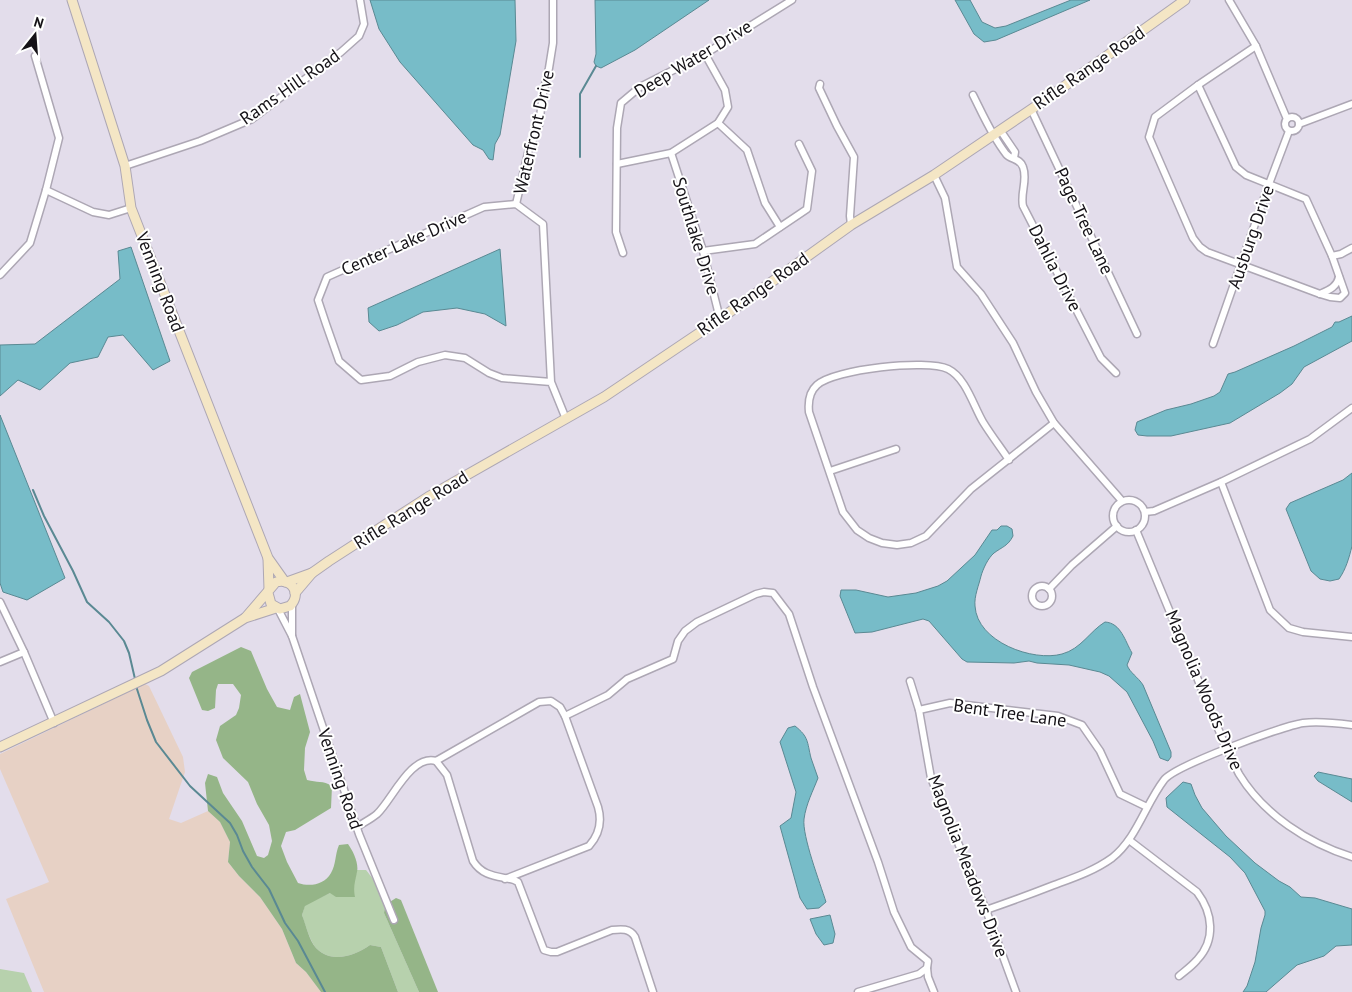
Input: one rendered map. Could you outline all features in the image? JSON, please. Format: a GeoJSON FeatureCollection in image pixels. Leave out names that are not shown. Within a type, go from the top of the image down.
{"type":"FeatureCollection","features":[{"type":"Feature","properties":{"kind":"main road","name":"Venning Road"},"geometry":{"type":"LineString","coordinates":[[72,0],[125,166],[132,208],[268,558],[286,582]]}},
{"type":"Feature","properties":{"kind":"main road","name":"Rifle Range Road"},"geometry":{"type":"LineString","coordinates":[[286,582],[312,573],[428,497],[604,397],[720,319],[851,225],[934,175],[1045,100],[1185,0]]}},
{"type":"Feature","properties":{"kind":"main road","name":"Venning Road"},"geometry":{"type":"LineString","coordinates":[[268,558],[268,591]]}},
{"type":"Feature","properties":{"kind":"main road","name":"Rifle Range Road"},"geometry":{"type":"LineString","coordinates":[[296,593],[312,573]]}},
{"type":"Feature","properties":{"kind":"main road"},"geometry":{"type":"LineString","coordinates":[[0,748],[161,672],[246,618],[292,605],[296,593],[293,587],[286,582],[276,582],[246,618]]}},
{"type":"Feature","properties":{"kind":"main road"},"geometry":{"type":"LineString","coordinates":[[268,591],[270,602],[277,608]]}},
{"type":"Feature","properties":{"kind":"street","name":"Rams Hill Road"},"geometry":{"type":"LineString","coordinates":[[125,166],[200,141],[252,119],[341,52],[359,36],[364,24],[360,0]]}},
{"type":"Feature","properties":{"kind":"street","name":"Waterfront Drive"},"geometry":{"type":"LineString","coordinates":[[516,204],[529,150],[539,125],[550,68],[553,43],[553,0]]}},
{"type":"Feature","properties":{"kind":"street","name":"Deep Water Drive"},"geometry":{"type":"LineString","coordinates":[[623,253],[616,232],[616,128],[622,103],[640,87],[705,54],[792,0]]}},
{"type":"Feature","properties":{"kind":"street"},"geometry":{"type":"LineString","coordinates":[[1229,0],[1256,46],[1287,119],[1285,125],[1289,130],[1296,129],[1299,124],[1352,104]]}},
{"type":"Feature","properties":{"kind":"street"},"geometry":{"type":"LineString","coordinates":[[1198,85],[1236,167],[1246,175],[1306,199],[1344,287],[1344,295],[1340,298],[1320,294],[1241,265],[1208,252],[1200,246],[1193,238],[1149,137],[1155,117],[1198,85],[1256,46]]}},
{"type":"Feature","properties":{"kind":"street"},"geometry":{"type":"LineString","coordinates":[[705,54],[725,90],[728,107],[718,123],[747,150],[765,203],[780,227]]}},
{"type":"Feature","properties":{"kind":"street"},"geometry":{"type":"LineString","coordinates":[[0,274],[30,243],[59,138],[35,56]]}},
{"type":"Feature","properties":{"kind":"street"},"geometry":{"type":"LineString","coordinates":[[820,84],[820,88],[837,126],[854,157],[851,225]]}},
{"type":"Feature","properties":{"kind":"street","name":"Dahlia Drive"},"geometry":{"type":"LineString","coordinates":[[973,95],[996,132],[1015,152],[1014,158],[1020,161],[1024,171],[1022,199],[1024,206],[1101,358],[1116,373]]}},
{"type":"Feature","properties":{"kind":"street","name":"Page Tree Lane"},"geometry":{"type":"LineString","coordinates":[[1030,109],[1137,334]]}},
{"type":"Feature","properties":{"kind":"street"},"geometry":{"type":"LineString","coordinates":[[1287,119],[1294,118],[1299,124]]}},
{"type":"Feature","properties":{"kind":"street","name":"Southlake Drive"},"geometry":{"type":"LineString","coordinates":[[617,164],[671,153],[718,123]]}},
{"type":"Feature","properties":{"kind":"street","name":"Ausburg Drive"},"geometry":{"type":"LineString","coordinates":[[1213,344],[1268,184],[1289,130]]}},
{"type":"Feature","properties":{"kind":"street"},"geometry":{"type":"LineString","coordinates":[[703,251],[755,244],[807,209],[812,171],[799,144]]}},
{"type":"Feature","properties":{"kind":"street","name":"Southlake Drive"},"geometry":{"type":"LineString","coordinates":[[671,153],[703,251],[720,319]]}},
{"type":"Feature","properties":{"kind":"street"},"geometry":{"type":"LineString","coordinates":[[934,175],[945,198],[958,266],[981,294],[1013,343],[1036,392],[1054,423],[1122,501]]}},
{"type":"Feature","properties":{"kind":"street"},"geometry":{"type":"LineString","coordinates":[[46,190],[94,212],[109,215],[132,208]]}},
{"type":"Feature","properties":{"kind":"street","name":"Center Lake Drive"},"geometry":{"type":"LineString","coordinates":[[516,204],[484,208],[327,277],[318,300],[339,362],[360,380],[390,376],[418,362],[445,355],[465,358],[489,373],[502,378],[551,382]]}},
{"type":"Feature","properties":{"kind":"street"},"geometry":{"type":"LineString","coordinates":[[516,204],[543,224],[551,382],[566,419]]}},
{"type":"Feature","properties":{"kind":"street"},"geometry":{"type":"LineString","coordinates":[[1332,256],[1342,254],[1352,248]]}},
{"type":"Feature","properties":{"kind":"street"},"geometry":{"type":"LineString","coordinates":[[1320,294],[1330,290],[1338,283],[1339,277]]}},
{"type":"Feature","properties":{"kind":"street"},"geometry":{"type":"LineString","coordinates":[[1009,460],[984,424],[959,376],[947,368],[904,365],[863,370],[826,379],[816,385],[809,396],[809,412],[843,512],[857,530],[869,538],[882,543],[897,545],[911,543],[926,536],[971,489],[1009,460],[1054,423]]}},
{"type":"Feature","properties":{"kind":"street"},"geometry":{"type":"LineString","coordinates":[[1145,512],[1221,482],[1310,439],[1352,408]]}},
{"type":"Feature","properties":{"kind":"street"},"geometry":{"type":"LineString","coordinates":[[830,471],[896,449]]}},
{"type":"Feature","properties":{"kind":"street"},"geometry":{"type":"LineString","coordinates":[[1221,482],[1270,610],[1288,628],[1303,632],[1352,637]]}},
{"type":"Feature","properties":{"kind":"street"},"geometry":{"type":"LineString","coordinates":[[1135,500],[1140,503],[1145,512],[1144,523],[1136,530],[1127,531],[1117,526],[1113,515],[1114,509],[1122,501],[1135,500]]}},
{"type":"Feature","properties":{"kind":"street"},"geometry":{"type":"LineString","coordinates":[[1049,589],[1117,526]]}},
{"type":"Feature","properties":{"kind":"street","name":"Magnolia Woods Drive"},"geometry":{"type":"LineString","coordinates":[[1136,530],[1227,750],[1240,774],[1254,794],[1279,818],[1303,836],[1330,850],[1352,857]]}},
{"type":"Feature","properties":{"kind":"street"},"geometry":{"type":"LineString","coordinates":[[565,716],[608,695],[627,679],[668,662],[675,655],[680,636],[697,622],[756,594],[764,592],[773,593],[790,614],[813,686],[878,862],[894,912],[911,947],[928,961],[928,977],[934,992]]}},
{"type":"Feature","properties":{"kind":"street"},"geometry":{"type":"LineString","coordinates":[[0,602],[24,652],[54,723]]}},
{"type":"Feature","properties":{"kind":"street","name":"Venning Road"},"geometry":{"type":"LineString","coordinates":[[292,605],[292,636]]}},
{"type":"Feature","properties":{"kind":"street","name":"Venning Road"},"geometry":{"type":"LineString","coordinates":[[277,608],[292,636],[357,827],[394,920]]}},
{"type":"Feature","properties":{"kind":"street"},"geometry":{"type":"LineString","coordinates":[[0,662],[24,652]]}},
{"type":"Feature","properties":{"kind":"street","name":"Magnolia Meadows Drive"},"geometry":{"type":"LineString","coordinates":[[910,681],[919,710],[932,778],[986,910],[1016,992]]}},
{"type":"Feature","properties":{"kind":"street"},"geometry":{"type":"LineString","coordinates":[[357,827],[377,813],[412,769],[425,761],[436,761],[539,702],[547,700],[554,702],[560,707],[565,716],[598,807],[601,820],[599,828],[589,846],[505,878]]}},
{"type":"Feature","properties":{"kind":"street","name":"Bent Tree Lane"},"geometry":{"type":"LineString","coordinates":[[919,710],[950,703],[1058,716],[1082,725],[1100,752],[1120,794],[1147,807]]}},
{"type":"Feature","properties":{"kind":"street"},"geometry":{"type":"LineString","coordinates":[[986,910],[1089,872],[1112,858],[1129,840],[1165,778],[1188,766],[1254,738],[1303,723],[1331,722],[1352,725]]}},
{"type":"Feature","properties":{"kind":"street"},"geometry":{"type":"LineString","coordinates":[[436,761],[447,775],[475,866],[489,875],[514,880],[520,885],[541,945],[546,951],[557,952],[612,930],[632,932],[653,992]]}},
{"type":"Feature","properties":{"kind":"street"},"geometry":{"type":"LineString","coordinates":[[1129,840],[1197,892],[1204,900],[1211,924],[1210,937],[1204,951],[1197,960],[1179,976]]}},
{"type":"Feature","properties":{"kind":"street"},"geometry":{"type":"LineString","coordinates":[[858,992],[919,974],[927,968]]}},
{"type":"Feature","properties":{"kind":"shaded area"},"geometry":{"type":"Polygon","coordinates":[[[145,684],[149,686],[183,757],[185,772],[169,819],[181,823],[208,811],[220,822],[230,842],[228,862],[260,897],[282,929],[296,963],[306,972],[321,992],[44,992],[6,899],[49,882],[0,769],[0,754],[145,684]]]}},
{"type":"Feature","properties":{"kind":"green space"},"geometry":{"type":"Polygon","coordinates":[[[241,647],[251,651],[277,707],[290,710],[294,697],[300,694],[310,732],[305,748],[304,770],[307,780],[326,783],[332,786],[331,808],[295,830],[286,832],[281,846],[298,883],[316,884],[325,880],[334,867],[339,845],[348,844],[356,861],[355,897],[336,897],[330,893],[305,906],[302,915],[311,941],[322,953],[336,957],[350,955],[370,945],[381,947],[398,992],[321,992],[306,972],[296,963],[282,929],[260,897],[228,862],[230,842],[220,822],[208,811],[205,783],[208,774],[217,777],[223,793],[242,821],[257,856],[264,858],[268,855],[272,841],[269,825],[257,804],[248,782],[223,758],[216,740],[220,726],[236,715],[241,695],[233,684],[218,684],[215,708],[208,711],[202,710],[189,678],[192,672],[241,647]]]}},
{"type":"Feature","properties":{"kind":"green space"},"geometry":{"type":"Polygon","coordinates":[[[357,870],[366,870],[380,890],[384,913],[419,992],[398,992],[381,947],[370,945],[350,955],[336,957],[322,953],[312,941],[302,915],[305,905],[330,893],[353,887],[357,870]]]}},
{"type":"Feature","properties":{"kind":"green space"},"geometry":{"type":"Polygon","coordinates":[[[396,898],[401,900],[438,992],[419,992],[384,913],[385,905],[396,898]]]}},
{"type":"Feature","properties":{"kind":"green space"},"geometry":{"type":"Polygon","coordinates":[[[0,969],[24,973],[32,992],[0,992],[0,969]]]}},
{"type":"Feature","properties":{"kind":"water"},"geometry":{"type":"Polygon","coordinates":[[[370,0],[515,0],[516,41],[500,135],[495,144],[493,160],[489,159],[483,150],[473,145],[400,62],[379,29],[370,0]]]}},
{"type":"Feature","properties":{"kind":"water"},"geometry":{"type":"Polygon","coordinates":[[[595,0],[709,0],[635,50],[601,68],[596,66],[594,62],[596,54],[595,0]]]}},
{"type":"Feature","properties":{"kind":"water"},"geometry":{"type":"Polygon","coordinates":[[[955,0],[970,0],[982,22],[995,28],[1006,26],[1071,0],[1090,0],[996,40],[984,42],[974,34],[955,0]]]}},
{"type":"Feature","properties":{"kind":"water"},"geometry":{"type":"Polygon","coordinates":[[[131,247],[170,361],[153,370],[123,335],[108,337],[98,357],[70,363],[40,390],[18,380],[0,396],[0,345],[35,344],[120,279],[118,251],[131,247]]]}},
{"type":"Feature","properties":{"kind":"water"},"geometry":{"type":"Polygon","coordinates":[[[500,249],[506,326],[485,314],[457,308],[423,312],[397,325],[379,331],[369,322],[368,308],[500,249]]]}},
{"type":"Feature","properties":{"kind":"water"},"geometry":{"type":"Polygon","coordinates":[[[1352,316],[1352,341],[1304,367],[1292,384],[1230,423],[1171,436],[1138,435],[1135,430],[1137,422],[1166,410],[1214,396],[1220,392],[1228,374],[1294,346],[1332,327],[1335,322],[1352,316]]]}},
{"type":"Feature","properties":{"kind":"water"},"geometry":{"type":"Polygon","coordinates":[[[0,415],[65,578],[27,600],[3,592],[0,583],[0,415]]]}},
{"type":"Feature","properties":{"kind":"water"},"geometry":{"type":"Polygon","coordinates":[[[1352,473],[1352,546],[1344,571],[1339,579],[1330,581],[1320,579],[1311,571],[1286,509],[1290,503],[1343,480],[1352,473]]]}},
{"type":"Feature","properties":{"kind":"water"},"geometry":{"type":"Polygon","coordinates":[[[1001,526],[1007,526],[1012,529],[1013,536],[988,561],[982,573],[975,598],[978,619],[985,630],[996,639],[1022,652],[1050,656],[1069,652],[1105,622],[1115,626],[1122,633],[1132,653],[1127,665],[1143,685],[1171,752],[1171,757],[1168,761],[1160,758],[1127,692],[1109,676],[1100,672],[1069,665],[1029,661],[1014,663],[967,662],[962,659],[929,621],[923,619],[872,632],[855,633],[840,596],[841,590],[856,590],[888,597],[916,593],[938,586],[947,581],[975,555],[992,530],[997,530],[1001,526]]]}},
{"type":"Feature","properties":{"kind":"water"},"geometry":{"type":"Polygon","coordinates":[[[795,726],[803,733],[807,740],[818,778],[805,813],[804,827],[808,848],[826,902],[819,908],[807,909],[800,898],[780,826],[791,818],[796,792],[780,742],[788,728],[795,726]]]}},
{"type":"Feature","properties":{"kind":"water"},"geometry":{"type":"Polygon","coordinates":[[[1318,772],[1352,779],[1352,802],[1318,781],[1314,776],[1318,772]]]}},
{"type":"Feature","properties":{"kind":"water"},"geometry":{"type":"Polygon","coordinates":[[[1183,782],[1191,784],[1202,808],[1226,836],[1255,863],[1290,887],[1301,897],[1315,898],[1352,909],[1352,945],[1336,946],[1324,956],[1297,965],[1266,992],[1243,992],[1255,962],[1265,911],[1245,873],[1230,857],[1167,807],[1166,798],[1183,782]]]}},
{"type":"Feature","properties":{"kind":"water"},"geometry":{"type":"Polygon","coordinates":[[[830,915],[835,934],[833,943],[824,945],[816,934],[810,919],[830,915]]]}},
{"type":"Feature","properties":{"kind":"waterway"},"geometry":{"type":"LineString","coordinates":[[580,157],[580,94],[596,66]]}},
{"type":"Feature","properties":{"kind":"waterway"},"geometry":{"type":"LineString","coordinates":[[33,490],[87,602],[109,622],[124,641],[135,679]]}},
{"type":"Feature","properties":{"kind":"waterway"},"geometry":{"type":"LineString","coordinates":[[136,686],[156,742],[190,786],[230,823],[243,851],[252,867],[269,889],[285,923],[298,941],[325,992]]}}]}
